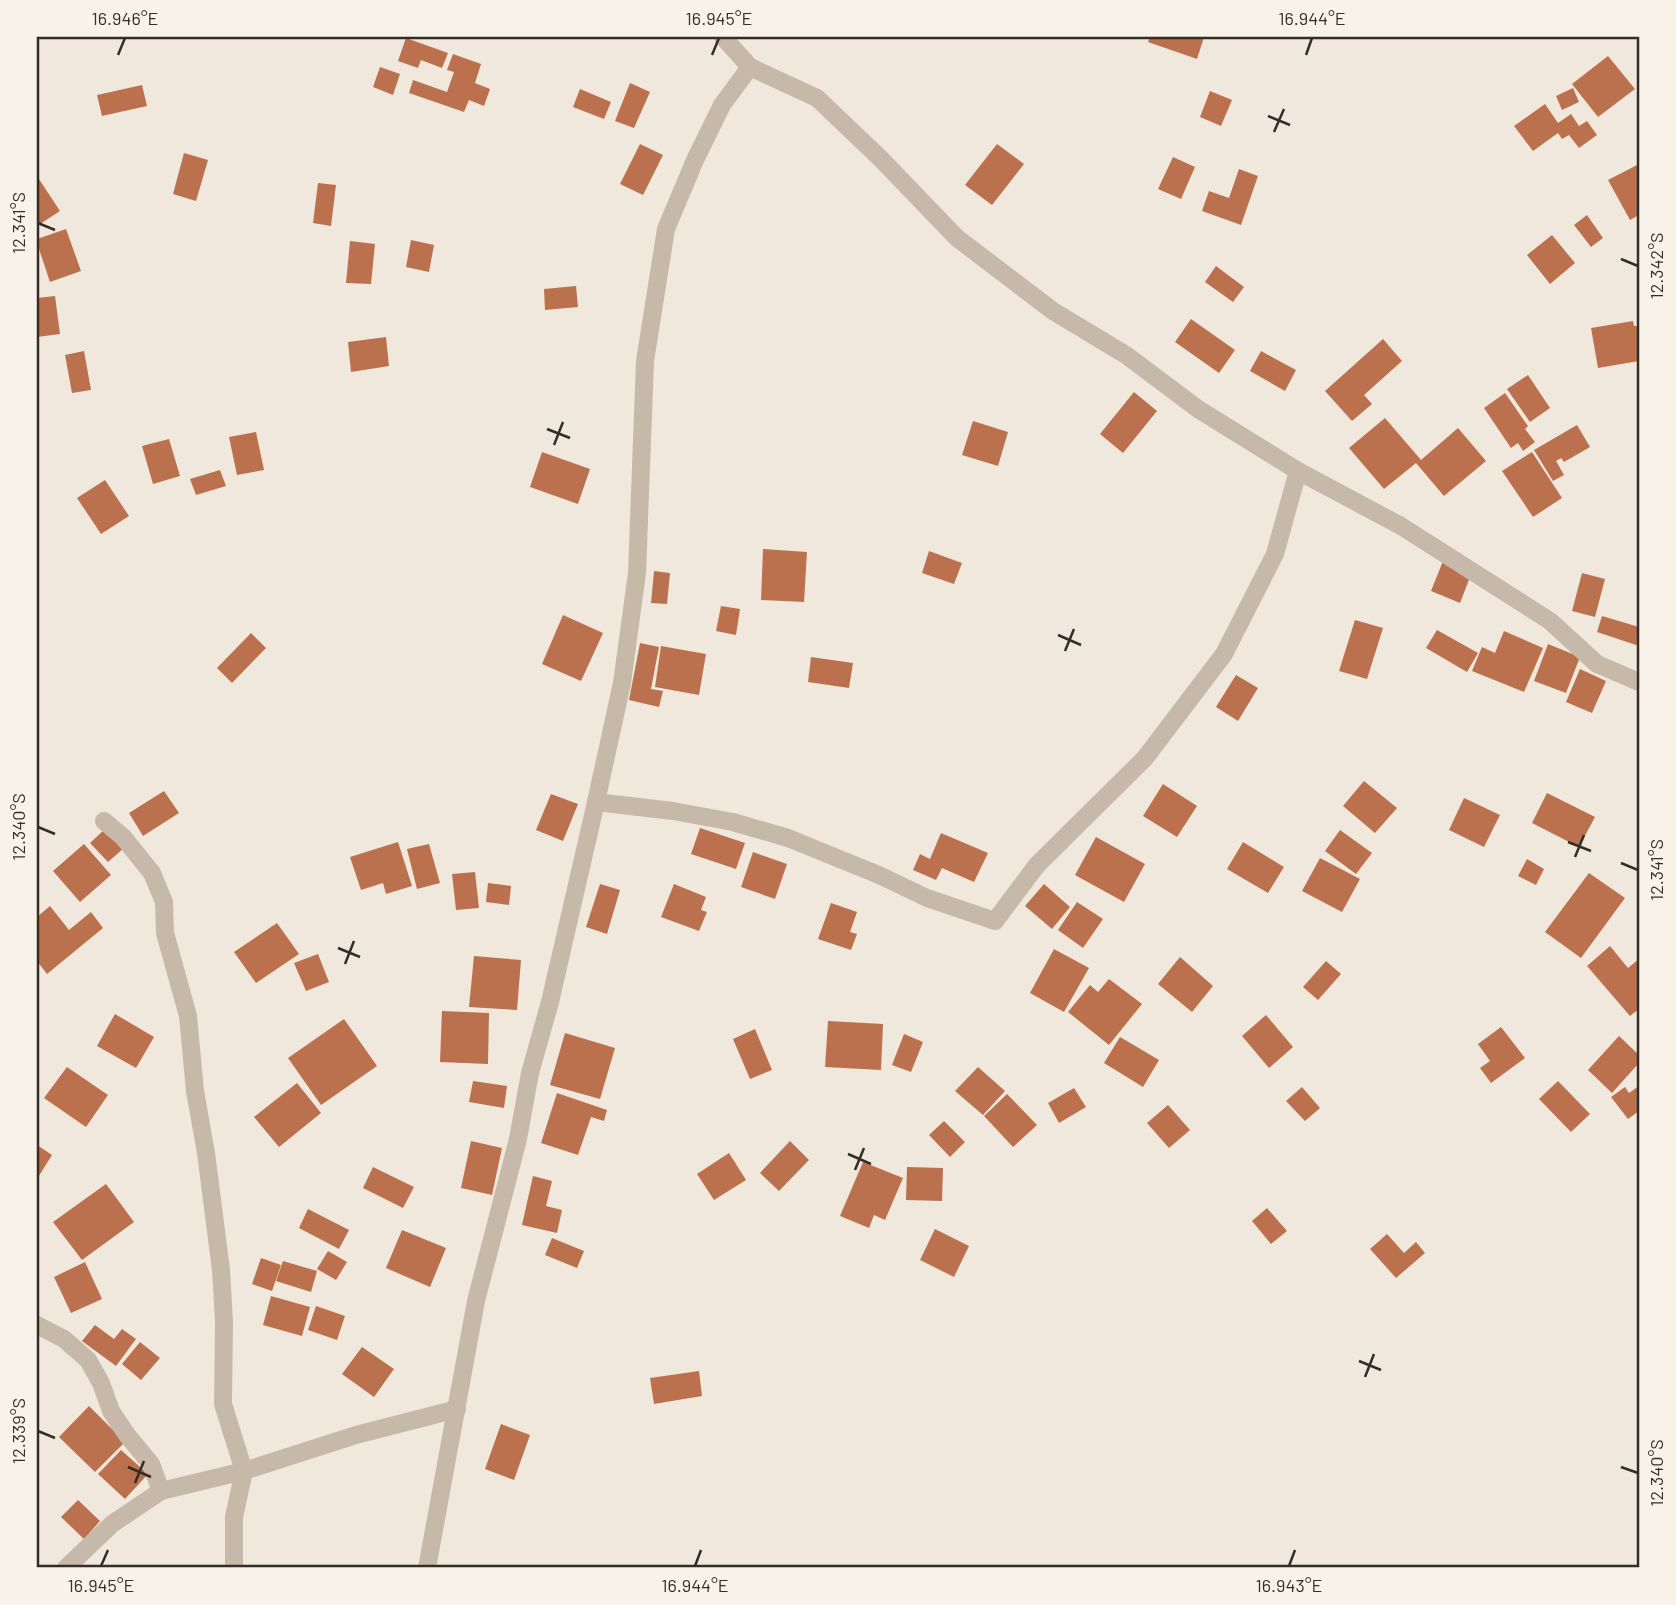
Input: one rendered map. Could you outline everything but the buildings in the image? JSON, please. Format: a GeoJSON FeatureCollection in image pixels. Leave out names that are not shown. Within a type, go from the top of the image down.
{"type":"FeatureCollection","features":[{"type":"Feature","properties":{"kind":"street"},"geometry":{"type":"LineString","coordinates":[[723,37],[750,67],[817,99],[881,159],[957,238],[1053,311],[1126,355],[1198,409],[1298,471],[1401,526],[1550,621],[1597,664],[1639,682]]}},
{"type":"Feature","properties":{"kind":"street"},"geometry":{"type":"LineString","coordinates":[[427,1568],[476,1301],[518,1139],[530,1073],[550,1002],[622,683],[637,573],[645,361],[666,229],[722,105],[750,67]]}},
{"type":"Feature","properties":{"kind":"street"},"geometry":{"type":"LineString","coordinates":[[596,802],[673,811],[733,822],[788,838],[927,898],[995,921],[1037,865],[1145,758],[1224,654],[1275,554],[1298,471]]}},
{"type":"Feature","properties":{"kind":"street"},"geometry":{"type":"LineString","coordinates":[[104,821],[123,837],[152,873],[164,902],[165,933],[188,1016],[195,1091],[221,1270],[225,1322],[223,1404],[244,1471],[233,1517],[234,1568]]}},
{"type":"Feature","properties":{"kind":"street"},"geometry":{"type":"LineString","coordinates":[[37,1325],[64,1339],[88,1360],[101,1383],[111,1411],[127,1436],[151,1464],[161,1491]]}},
{"type":"Feature","properties":{"kind":"street"},"geometry":{"type":"LineString","coordinates":[[66,1568],[113,1524],[161,1491],[244,1471],[356,1435],[457,1409]]}}]}
